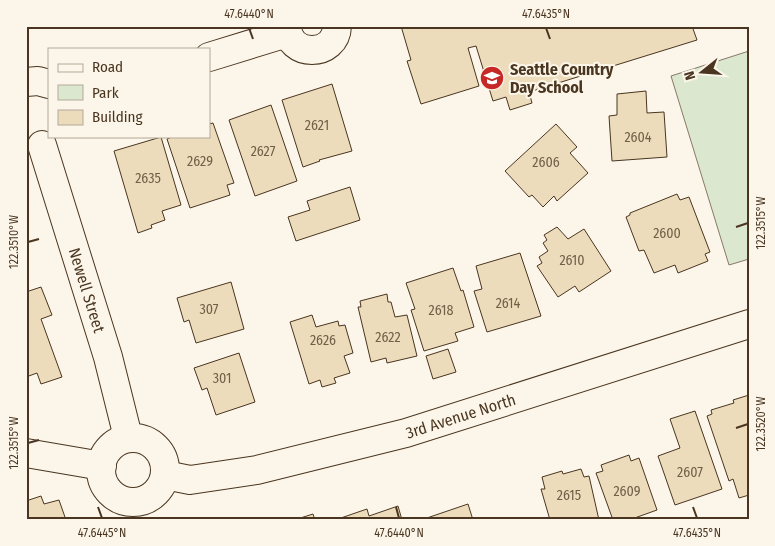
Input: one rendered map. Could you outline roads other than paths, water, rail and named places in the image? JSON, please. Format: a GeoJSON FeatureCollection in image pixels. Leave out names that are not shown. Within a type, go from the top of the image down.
{"type":"FeatureCollection","features":[{"type":"Feature","properties":{"kind":"street"},"geometry":{"type":"LineString","coordinates":[[210,57],[287,30],[293,43],[302,50],[314,51],[324,48],[333,40],[337,26]]}},
{"type":"Feature","properties":{"kind":"street"},"geometry":{"type":"LineString","coordinates":[[26,82],[38,81],[48,84]]}},
{"type":"Feature","properties":{"kind":"street","name":"Newell Street"},"geometry":{"type":"LineString","coordinates":[[42,143],[108,357],[128,437]]}},
{"type":"Feature","properties":{"kind":"street","name":"3rd Avenue North"},"geometry":{"type":"LineString","coordinates":[[165,475],[190,480],[257,470],[406,432],[749,324]]}},
{"type":"Feature","properties":{"kind":"street"},"geometry":{"type":"LineString","coordinates":[[128,437],[140,438],[158,448],[166,467],[161,486],[155,494],[146,499],[135,511],[126,501],[116,497],[108,490],[103,480],[103,458],[109,448],[118,441],[128,437]]}},
{"type":"Feature","properties":{"kind":"street"},"geometry":{"type":"LineString","coordinates":[[26,453],[102,466]]}},
{"type":"Feature","properties":{"kind":"place","name":"Seattle Country Day School"},"geometry":{"type":"Point","coordinates":[492,78]}}]}
